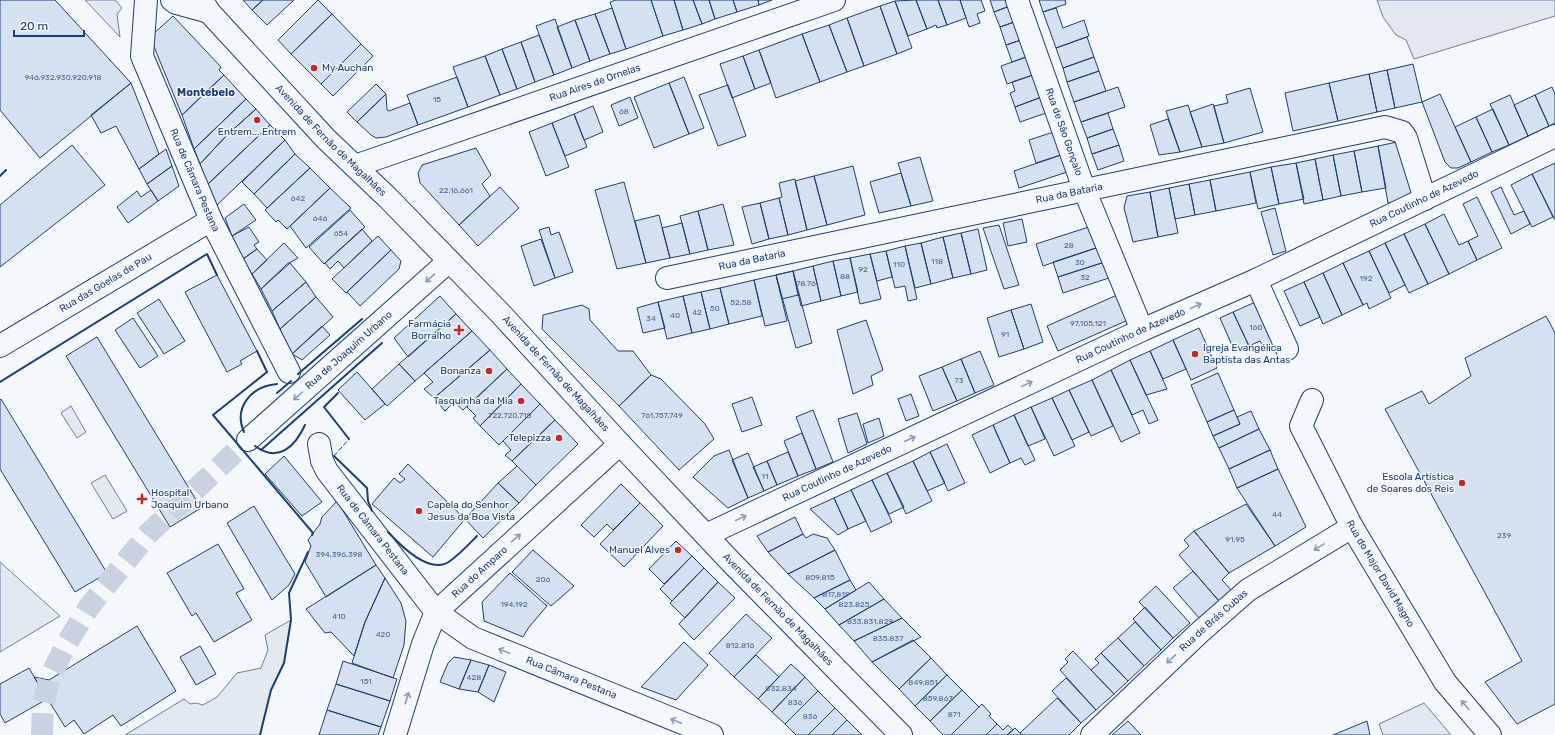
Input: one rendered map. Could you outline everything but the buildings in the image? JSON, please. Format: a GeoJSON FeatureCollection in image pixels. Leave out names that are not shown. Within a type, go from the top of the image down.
{"type":"FeatureCollection","features":[{"type":"Feature","properties":{"kind":"street","name":"Rua de Câmara Pestana"},"geometry":{"type":"LineString","coordinates":[[146,0],[142,56],[211,220],[289,372]]}},
{"type":"Feature","properties":{"kind":"street","name":"Avenida de Fernão de Magalhães"},"geometry":{"type":"LineString","coordinates":[[172,0],[176,3],[206,6],[326,138],[356,166],[500,313],[706,535],[901,735]]}},
{"type":"Feature","properties":{"kind":"street","name":"Rua Aires de Ornelas"},"geometry":{"type":"LineString","coordinates":[[356,166],[834,0]]}},
{"type":"Feature","properties":{"kind":"street","name":"Rua de São Gonçalo"},"geometry":{"type":"LineString","coordinates":[[1019,6],[1084,189],[1142,330]]}},
{"type":"Feature","properties":{"kind":"street","name":"Rua da Bataria"},"geometry":{"type":"LineString","coordinates":[[667,278],[1084,189],[1385,127],[1402,132],[1406,138],[1425,199]]}},
{"type":"Feature","properties":{"kind":"street","name":"Rua Coutinho de Azevedo"},"geometry":{"type":"LineString","coordinates":[[706,535],[1142,330],[1256,280],[1555,136]]}},
{"type":"Feature","properties":{"kind":"street","name":"Rua das Goelas de Pau"},"geometry":{"type":"LineString","coordinates":[[0,346],[211,220]]}},
{"type":"Feature","properties":{"kind":"street","name":"Rua de Joaquim Urbano"},"geometry":{"type":"LineString","coordinates":[[248,440],[449,262]]}},
{"type":"Feature","properties":{"kind":"street"},"geometry":{"type":"LineString","coordinates":[[1256,280],[1287,349]]}},
{"type":"Feature","properties":{"kind":"street","name":"Rua do Major David Magno"},"geometry":{"type":"LineString","coordinates":[[1312,400],[1301,426],[1352,527],[1445,682],[1490,735]]}},
{"type":"Feature","properties":{"kind":"street","name":"Rua de Câmara Pestana"},"geometry":{"type":"LineString","coordinates":[[319,444],[322,461],[327,471],[436,612]]}},
{"type":"Feature","properties":{"kind":"street","name":"Rua do Amparo"},"geometry":{"type":"LineString","coordinates":[[395,735],[423,644],[436,612],[620,444]]}},
{"type":"Feature","properties":{"kind":"street","name":"Rua de Brás Cubas"},"geometry":{"type":"LineString","coordinates":[[1092,735],[1199,633],[1248,590],[1352,527]]}},
{"type":"Feature","properties":{"kind":"street","name":"Rua Câmara Pestana"},"geometry":{"type":"LineString","coordinates":[[436,612],[473,638],[712,735]]}},
{"type":"Feature","properties":{"kind":"shaded area"},"geometry":{"type":"Polygon","coordinates":[[[85,0],[115,0],[122,8],[117,14],[120,37],[85,0]]]}},
{"type":"Feature","properties":{"kind":"shaded area"},"geometry":{"type":"Polygon","coordinates":[[[1377,0],[1555,0],[1555,16],[1414,59],[1406,40],[1396,35],[1383,17],[1377,0]]]}},
{"type":"Feature","properties":{"kind":"shaded area"},"geometry":{"type":"Polygon","coordinates":[[[71,406],[86,432],[77,438],[61,413],[71,406]]]}},
{"type":"Feature","properties":{"kind":"shaded area"},"geometry":{"type":"Polygon","coordinates":[[[105,475],[127,511],[113,519],[91,483],[105,475]]]}},
{"type":"Feature","properties":{"kind":"shaded area"},"geometry":{"type":"Polygon","coordinates":[[[0,562],[60,616],[0,652],[0,562]]]}},
{"type":"Feature","properties":{"kind":"shaded area"},"geometry":{"type":"Polygon","coordinates":[[[291,620],[284,663],[271,690],[260,735],[125,735],[184,699],[190,704],[196,703],[203,705],[217,697],[237,673],[261,668],[268,650],[265,635],[291,620]]]}},
{"type":"Feature","properties":{"kind":"shaded area"},"geometry":{"type":"Polygon","coordinates":[[[1424,703],[1451,735],[1383,735],[1379,724],[1424,703]]]}},
{"type":"Feature","properties":{"kind":"tunnel"},"geometry":{"type":"LineString","coordinates":[[42,735],[43,705],[50,677],[67,643],[89,607],[148,534],[248,440]]}},
{"type":"Feature","properties":{"kind":"fence"},"geometry":{"type":"LineString","coordinates":[[334,456],[349,439]]}},
{"type":"Feature","properties":{"kind":"wall"},"geometry":{"type":"LineString","coordinates":[[0,176],[6,170]]}},
{"type":"Feature","properties":{"kind":"wall"},"geometry":{"type":"LineString","coordinates":[[0,382],[207,254],[217,275]]}},
{"type":"Feature","properties":{"kind":"wall"},"geometry":{"type":"LineString","coordinates":[[298,374],[362,319]]}},
{"type":"Feature","properties":{"kind":"wall"},"geometry":{"type":"LineString","coordinates":[[261,450],[382,343]]}},
{"type":"Feature","properties":{"kind":"wall"},"geometry":{"type":"LineString","coordinates":[[257,351],[267,372],[213,415],[313,533],[312,535]]}},
{"type":"Feature","properties":{"kind":"wall"},"geometry":{"type":"LineString","coordinates":[[277,393],[291,381]]}},
{"type":"Feature","properties":{"kind":"wall"},"geometry":{"type":"LineString","coordinates":[[244,432],[241,423],[241,414],[247,399],[260,389],[277,384]]}},
{"type":"Feature","properties":{"kind":"wall"},"geometry":{"type":"LineString","coordinates":[[338,393],[324,407],[349,439]]}},
{"type":"Feature","properties":{"kind":"wall"},"geometry":{"type":"LineString","coordinates":[[255,446],[263,451],[278,453],[291,446],[305,425]]}},
{"type":"Feature","properties":{"kind":"wall"},"geometry":{"type":"LineString","coordinates":[[334,456],[367,488],[368,501],[372,511]]}},
{"type":"Feature","properties":{"kind":"wall"},"geometry":{"type":"LineString","coordinates":[[388,532],[416,557],[434,565],[442,565],[450,561],[477,536]]}},
{"type":"Feature","properties":{"kind":"wall"},"geometry":{"type":"LineString","coordinates":[[260,735],[271,690],[284,663],[291,620],[289,593],[308,552]]}},
{"type":"Feature","properties":{"kind":"place","name":"My Auchan"},"geometry":{"type":"Point","coordinates":[314,68]}},
{"type":"Feature","properties":{"kind":"place","name":"Entrem... Entrem"},"geometry":{"type":"Point","coordinates":[257,120]}},
{"type":"Feature","properties":{"kind":"place","name":"Farmácia Borralho"},"geometry":{"type":"Point","coordinates":[459,330]}},
{"type":"Feature","properties":{"kind":"place","name":"Igreja Evangélica Baptista das Antas"},"geometry":{"type":"Point","coordinates":[1195,354]}},
{"type":"Feature","properties":{"kind":"place","name":"Bonanza"},"geometry":{"type":"Point","coordinates":[489,371]}},
{"type":"Feature","properties":{"kind":"place","name":"Tasquinha da Mia"},"geometry":{"type":"Point","coordinates":[521,401]}},
{"type":"Feature","properties":{"kind":"place","name":"Telepizza"},"geometry":{"type":"Point","coordinates":[559,438]}},
{"type":"Feature","properties":{"kind":"place","name":"Escola Artística de Soares dos Reis"},"geometry":{"type":"Point","coordinates":[1462,483]}},
{"type":"Feature","properties":{"kind":"place","name":"Hospital Joaquim Urbano"},"geometry":{"type":"Point","coordinates":[142,499]}},
{"type":"Feature","properties":{"kind":"place","name":"Capela do Senhor Jesus da Boa Vista"},"geometry":{"type":"Point","coordinates":[419,511]}},
{"type":"Feature","properties":{"kind":"place","name":"Manuel Alves"},"geometry":{"type":"Point","coordinates":[678,550]}},
{"type":"Feature","properties":{"kind":"district","name":"Montebelo"},"geometry":{"type":"Point","coordinates":[206,92]}}]}
